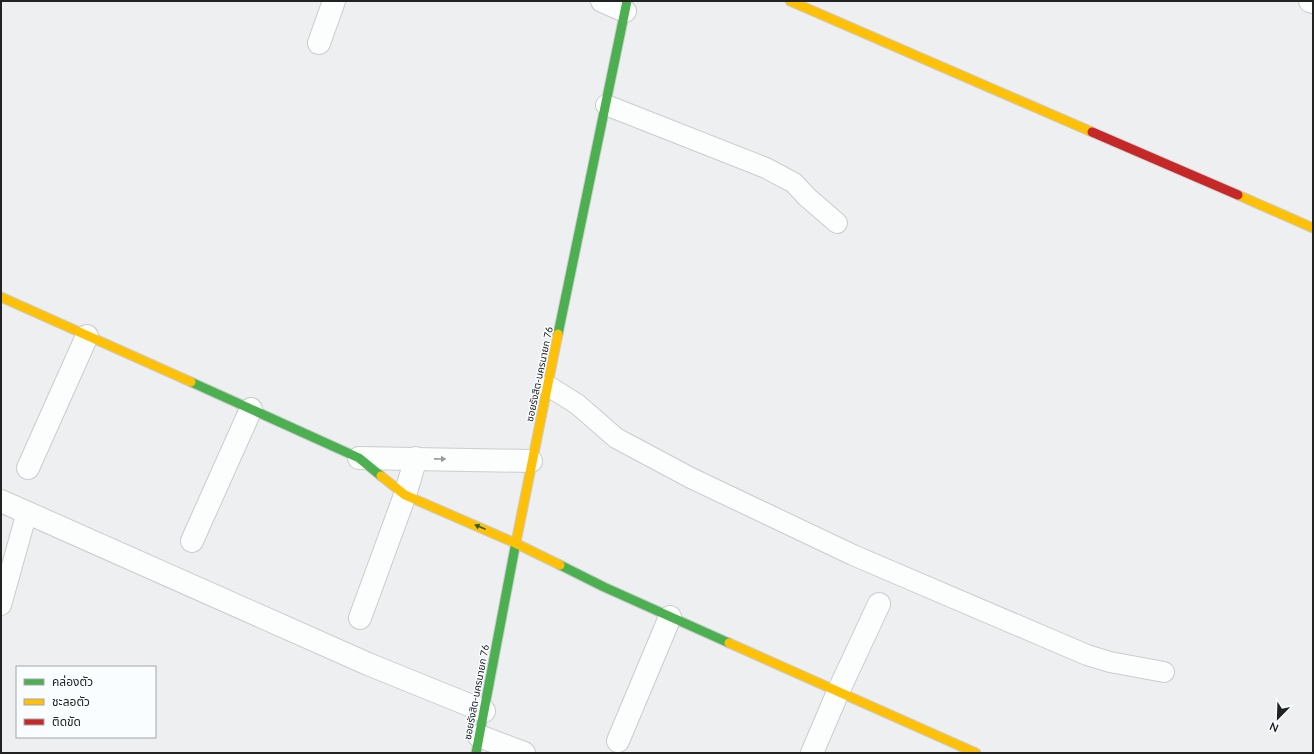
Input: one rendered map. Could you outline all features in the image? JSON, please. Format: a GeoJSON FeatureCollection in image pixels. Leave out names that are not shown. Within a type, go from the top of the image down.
{"type":"FeatureCollection","features":[{"type":"Feature","properties":{"kind":"street"},"geometry":{"type":"LineString","coordinates":[[319,43],[334,1]]}},
{"type":"Feature","properties":{"kind":"street"},"geometry":{"type":"LineString","coordinates":[[602,1],[626,6]]}},
{"type":"Feature","properties":{"kind":"street"},"geometry":{"type":"LineString","coordinates":[[790,1],[1313,228]]}},
{"type":"Feature","properties":{"kind":"street","name":"ซอยรังสิต-นครนายก 76"},"geometry":{"type":"LineString","coordinates":[[478,744],[515,543],[626,6]]}},
{"type":"Feature","properties":{"kind":"street"},"geometry":{"type":"LineString","coordinates":[[1,297],[360,458],[405,495],[515,543],[604,587],[670,617],[976,753]]}},
{"type":"Feature","properties":{"kind":"street"},"geometry":{"type":"LineString","coordinates":[[28,468],[87,336]]}},
{"type":"Feature","properties":{"kind":"street"},"geometry":{"type":"LineString","coordinates":[[192,541],[251,409]]}},
{"type":"Feature","properties":{"kind":"street"},"geometry":{"type":"LineString","coordinates":[[360,458],[532,461]]}},
{"type":"Feature","properties":{"kind":"street"},"geometry":{"type":"LineString","coordinates":[[360,618],[405,495],[416,458]]}},
{"type":"Feature","properties":{"kind":"street"},"geometry":{"type":"LineString","coordinates":[[1,501],[368,664],[484,711]]}},
{"type":"Feature","properties":{"kind":"street"},"geometry":{"type":"LineString","coordinates":[[812,753],[838,692],[879,604]]}},
{"type":"Feature","properties":{"kind":"street"},"geometry":{"type":"LineString","coordinates":[[618,741],[670,617]]}},
{"type":"Feature","properties":{"kind":"street"},"geometry":{"type":"LineString","coordinates":[[478,744],[524,753]]}},
{"type":"Feature","properties":{"kind":"lane"},"geometry":{"type":"LineString","coordinates":[[606,105],[766,168],[794,183],[807,197],[837,223]]}},
{"type":"Feature","properties":{"kind":"lane"},"geometry":{"type":"LineString","coordinates":[[548,386],[577,404],[616,438],[691,478],[854,555],[1087,655],[1110,662],[1164,672]]}},
{"type":"Feature","properties":{"kind":"lane"},"geometry":{"type":"LineString","coordinates":[[1,605],[27,512]]}},
{"type":"Feature","properties":{"kind":"traffic: fast"},"geometry":{"type":"LineString","coordinates":[[558,334],[627,1]]}},
{"type":"Feature","properties":{"kind":"traffic: fast"},"geometry":{"type":"LineString","coordinates":[[191,382],[359,458],[381,476]]}},
{"type":"Feature","properties":{"kind":"traffic: fast"},"geometry":{"type":"LineString","coordinates":[[476,753],[516,542]]}},
{"type":"Feature","properties":{"kind":"traffic: fast"},"geometry":{"type":"LineString","coordinates":[[560,565],[604,587],[729,643]]}},
{"type":"Feature","properties":{"kind":"traffic: slow"},"geometry":{"type":"LineString","coordinates":[[790,1],[1092,132]]}},
{"type":"Feature","properties":{"kind":"traffic: slow"},"geometry":{"type":"LineString","coordinates":[[1238,195],[1313,228]]}},
{"type":"Feature","properties":{"kind":"traffic: slow"},"geometry":{"type":"LineString","coordinates":[[1,297],[191,382]]}},
{"type":"Feature","properties":{"kind":"traffic: slow"},"geometry":{"type":"LineString","coordinates":[[516,542],[558,334]]}},
{"type":"Feature","properties":{"kind":"traffic: slow"},"geometry":{"type":"LineString","coordinates":[[381,476],[405,495],[515,543],[560,565]]}},
{"type":"Feature","properties":{"kind":"traffic: slow"},"geometry":{"type":"LineString","coordinates":[[729,643],[976,753]]}},
{"type":"Feature","properties":{"kind":"traffic: jam"},"geometry":{"type":"LineString","coordinates":[[1092,132],[1238,195]]}}]}
